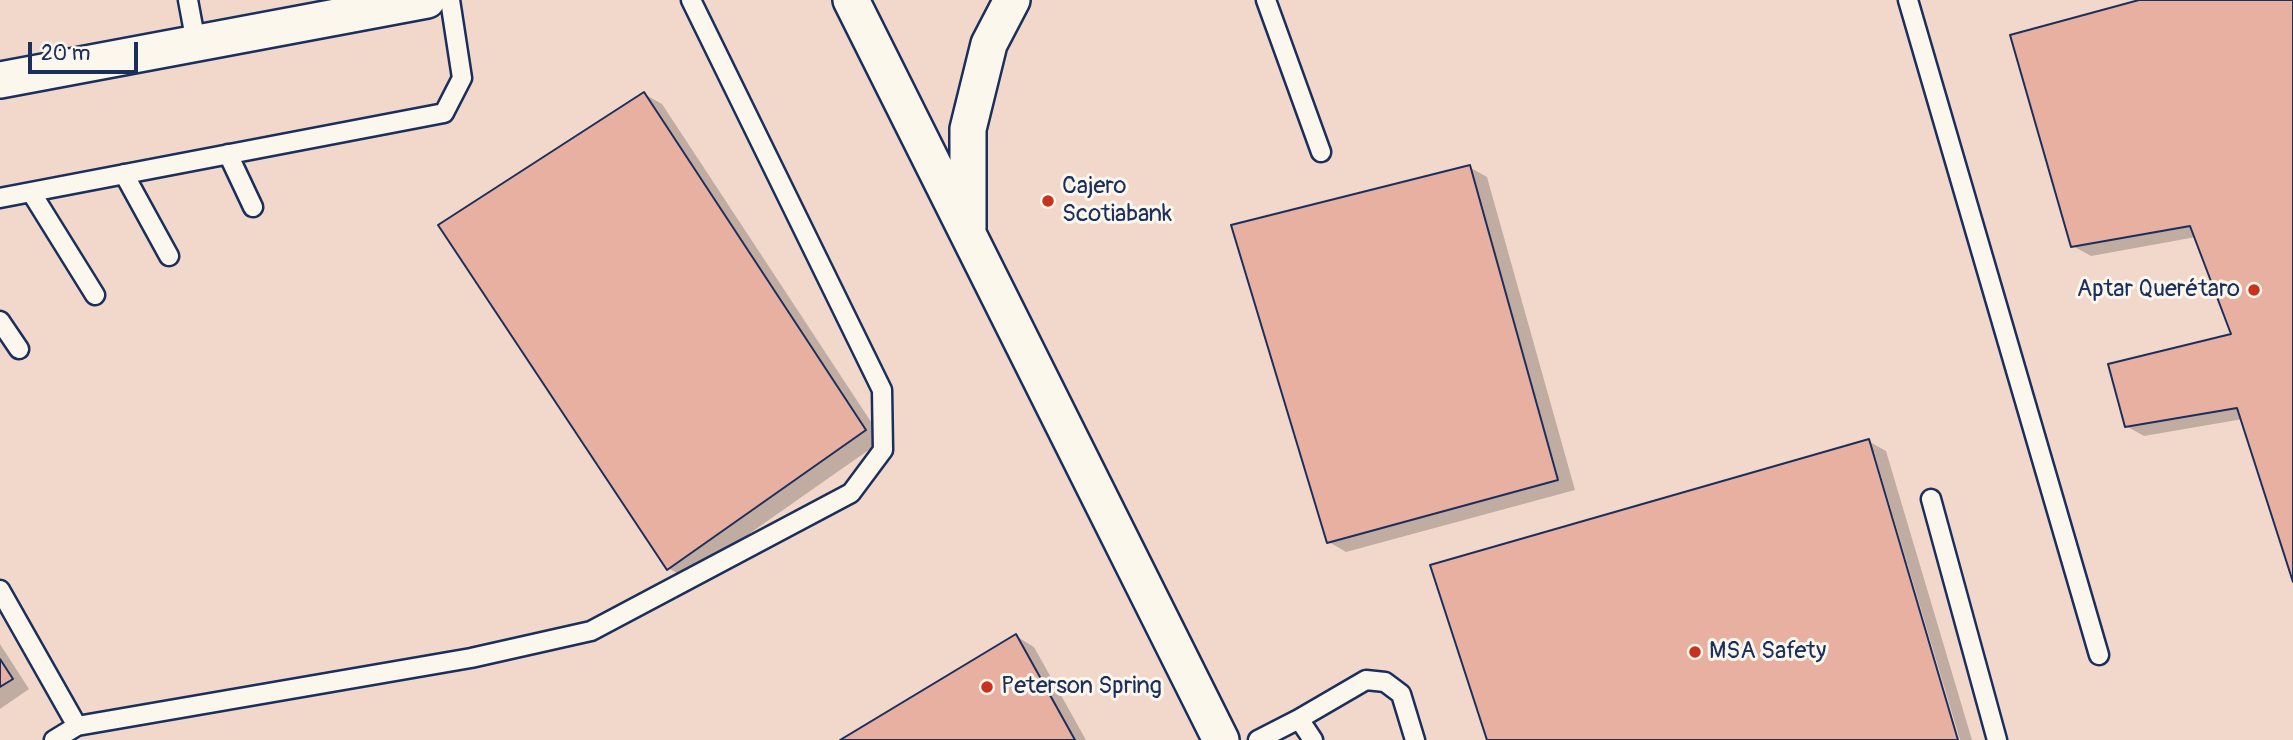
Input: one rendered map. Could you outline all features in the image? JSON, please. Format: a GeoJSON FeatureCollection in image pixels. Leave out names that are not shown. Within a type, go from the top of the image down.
{"type":"FeatureCollection","features":[{"type":"Feature","properties":{"kind":"street"},"geometry":{"type":"LineString","coordinates":[[0,80],[427,0]]}},
{"type":"Feature","properties":{"kind":"street"},"geometry":{"type":"LineString","coordinates":[[851,0],[1221,740]]}},
{"type":"Feature","properties":{"kind":"street"},"geometry":{"type":"LineString","coordinates":[[968,234],[968,129],[989,44],[1012,0]]}},
{"type":"Feature","properties":{"kind":"lane"},"geometry":{"type":"LineString","coordinates":[[188,0],[196,43]]}},
{"type":"Feature","properties":{"kind":"lane"},"geometry":{"type":"LineString","coordinates":[[0,198],[444,113],[462,78],[450,0]]}},
{"type":"Feature","properties":{"kind":"lane"},"geometry":{"type":"LineString","coordinates":[[54,740],[77,726],[471,658],[591,631],[851,493],[883,450],[882,390],[691,0]]}},
{"type":"Feature","properties":{"kind":"lane"},"geometry":{"type":"LineString","coordinates":[[1266,0],[1321,152]]}},
{"type":"Feature","properties":{"kind":"lane"},"geometry":{"type":"LineString","coordinates":[[1908,0],[2099,655]]}},
{"type":"Feature","properties":{"kind":"lane"},"geometry":{"type":"LineString","coordinates":[[228,154],[253,207]]}},
{"type":"Feature","properties":{"kind":"lane"},"geometry":{"type":"LineString","coordinates":[[124,174],[169,256]]}},
{"type":"Feature","properties":{"kind":"lane"},"geometry":{"type":"LineString","coordinates":[[31,192],[94,295]]}},
{"type":"Feature","properties":{"kind":"lane"},"geometry":{"type":"LineString","coordinates":[[0,321],[19,349]]}},
{"type":"Feature","properties":{"kind":"lane"},"geometry":{"type":"LineString","coordinates":[[1931,499],[1997,740]]}},
{"type":"Feature","properties":{"kind":"lane"},"geometry":{"type":"LineString","coordinates":[[0,590],[77,726]]}},
{"type":"Feature","properties":{"kind":"lane"},"geometry":{"type":"LineString","coordinates":[[1258,740],[1366,680],[1385,682],[1401,694],[1415,740]]}},
{"type":"Feature","properties":{"kind":"lane"},"geometry":{"type":"LineString","coordinates":[[1299,719],[1313,740]]}},
{"type":"Feature","properties":{"kind":"shaded area"},"geometry":{"type":"Polygon","coordinates":[[[0,0],[2293,0],[2293,740],[0,740],[0,0]]]}},
{"type":"Feature","properties":{"kind":"building","name":"Aptar Querétaro"},"geometry":{"type":"Polygon","coordinates":[[[2139,0],[2293,0],[2293,582],[2237,408],[2125,427],[2108,364],[2231,334],[2190,226],[2071,247],[2010,35],[2139,0]]]}},
{"type":"Feature","properties":{"kind":"building"},"geometry":{"type":"Polygon","coordinates":[[[644,92],[866,430],[667,570],[438,225],[644,92]]]}},
{"type":"Feature","properties":{"kind":"building"},"geometry":{"type":"Polygon","coordinates":[[[1470,165],[1558,480],[1327,543],[1231,225],[1470,165]]]}},
{"type":"Feature","properties":{"kind":"building","name":"MSA Safety"},"geometry":{"type":"Polygon","coordinates":[[[1869,439],[1958,740],[1487,740],[1430,565],[1869,439]]]}},
{"type":"Feature","properties":{"kind":"building","name":"Peterson Spring"},"geometry":{"type":"Polygon","coordinates":[[[1016,634],[1075,740],[840,740],[1016,634]]]}},
{"type":"Feature","properties":{"kind":"building"},"geometry":{"type":"Polygon","coordinates":[[[0,659],[13,679],[0,687],[0,659]]]}},
{"type":"Feature","properties":{"kind":"place","name":"Cajero Scotiabank"},"geometry":{"type":"Point","coordinates":[1048,201]}},
{"type":"Feature","properties":{"kind":"place","name":"Aptar Querétaro"},"geometry":{"type":"Point","coordinates":[2254,290]}},
{"type":"Feature","properties":{"kind":"place","name":"MSA Safety"},"geometry":{"type":"Point","coordinates":[1695,652]}},
{"type":"Feature","properties":{"kind":"place","name":"Peterson Spring"},"geometry":{"type":"Point","coordinates":[987,687]}}]}
